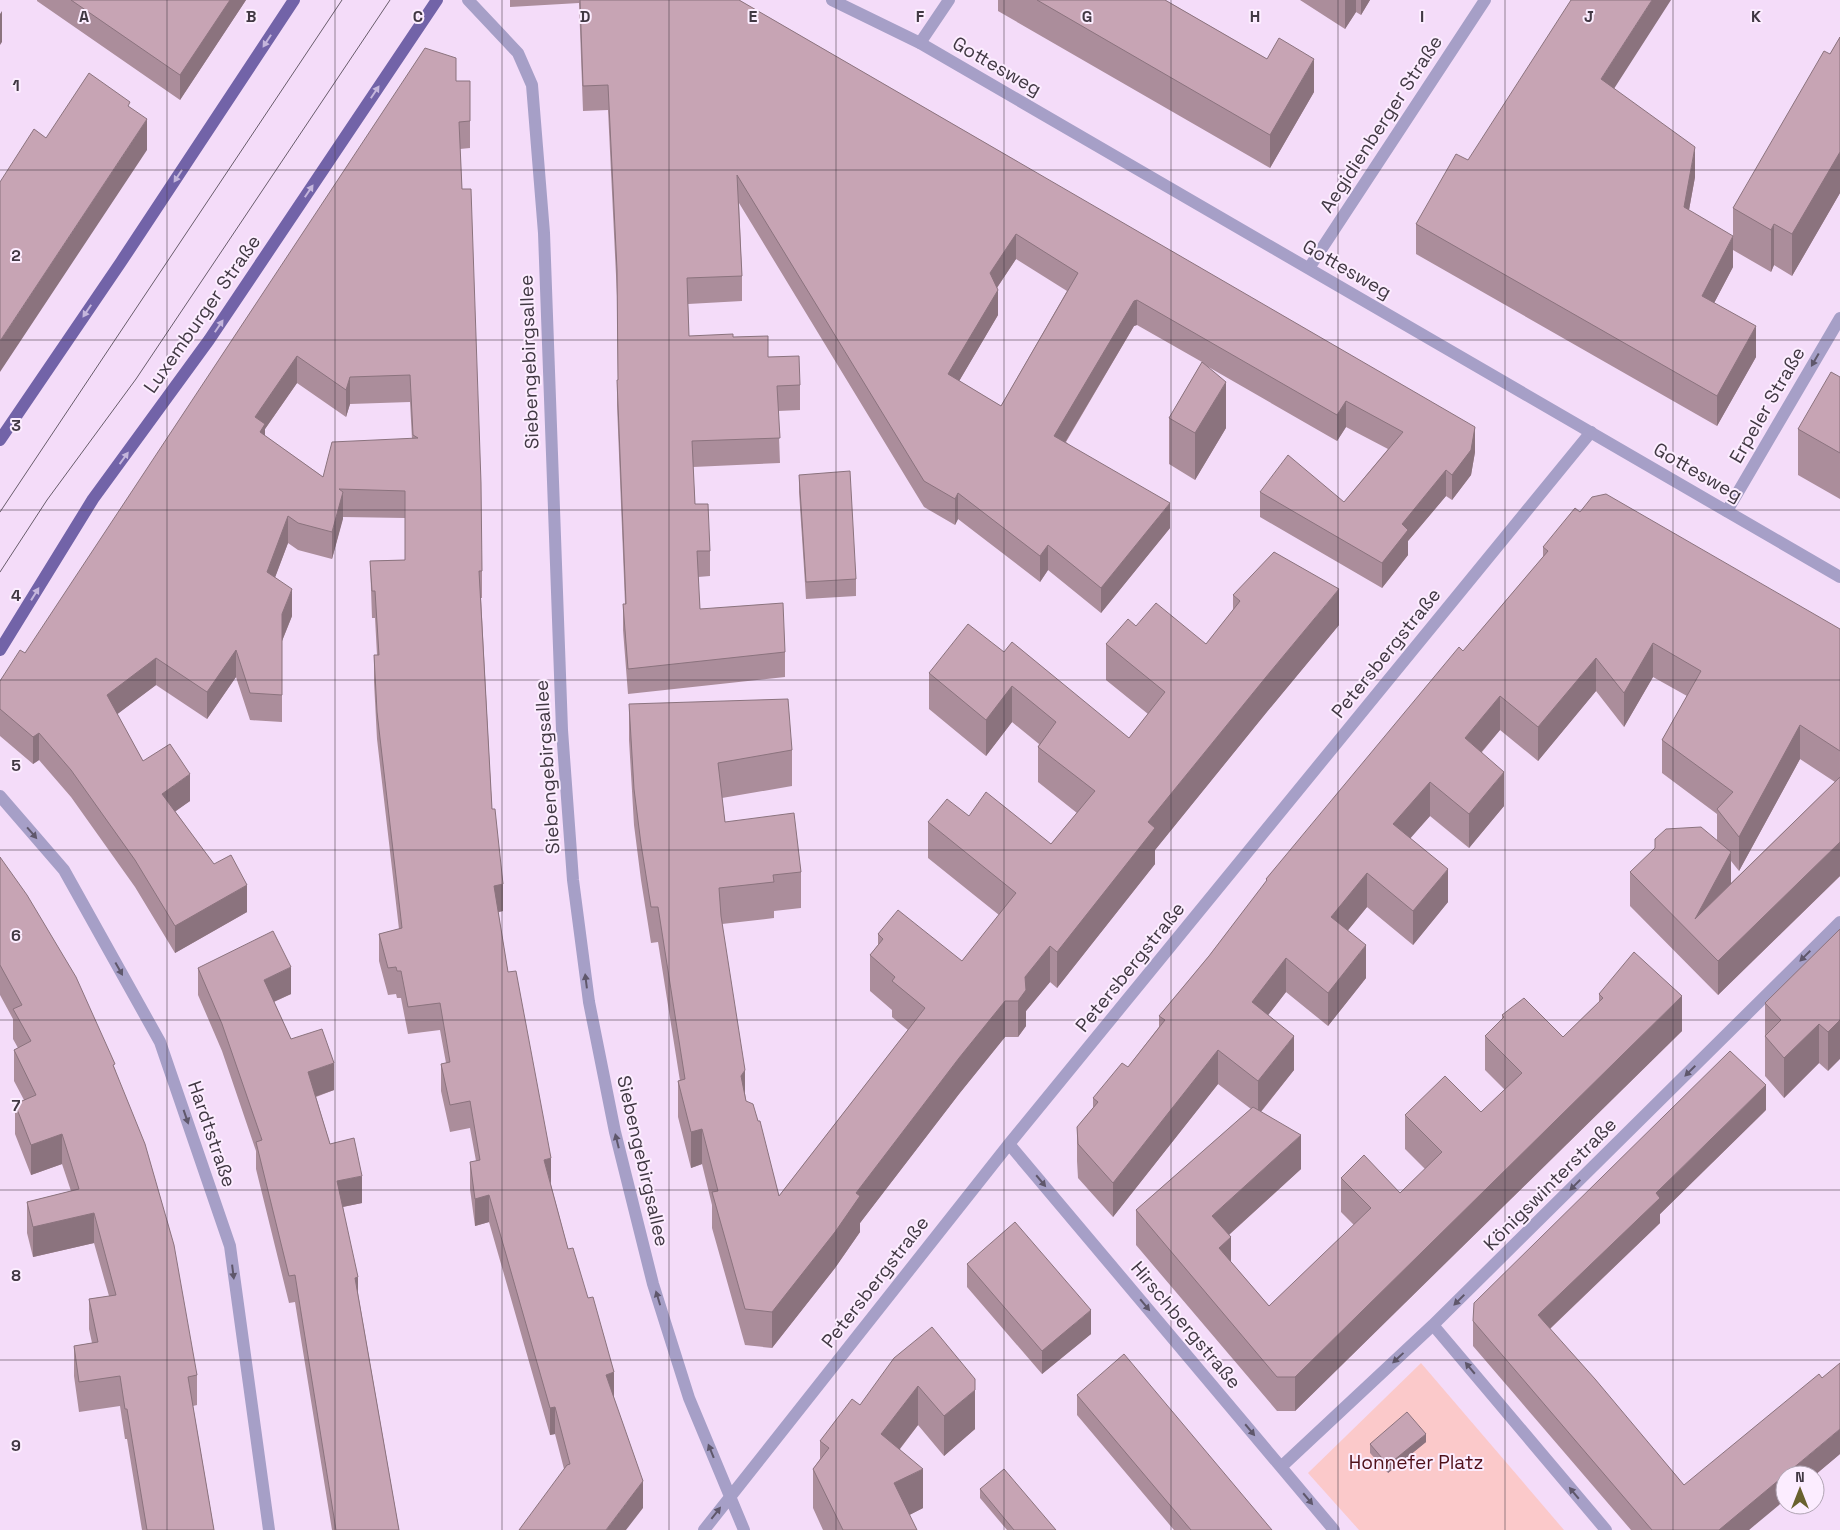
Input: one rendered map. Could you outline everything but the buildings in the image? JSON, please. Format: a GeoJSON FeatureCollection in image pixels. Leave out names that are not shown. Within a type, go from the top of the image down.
{"type":"FeatureCollection","features":[{"type":"Feature","properties":{"kind":"main road"},"geometry":{"type":"LineString","coordinates":[[0,440],[294,0]]}},
{"type":"Feature","properties":{"kind":"main road","name":"Luxemburger Straße"},"geometry":{"type":"LineString","coordinates":[[0,650],[93,499],[209,340],[437,0]]}},
{"type":"Feature","properties":{"kind":"street","name":"Siebengebirgsallee"},"geometry":{"type":"LineString","coordinates":[[468,0],[518,53],[532,85],[544,233],[562,730],[574,880],[589,1002],[615,1132],[654,1284],[689,1398],[744,1530]]}},
{"type":"Feature","properties":{"kind":"street","name":"Gottesweg"},"geometry":{"type":"LineString","coordinates":[[832,0],[920,43],[1840,576]]}},
{"type":"Feature","properties":{"kind":"street"},"geometry":{"type":"LineString","coordinates":[[920,43],[949,0]]}},
{"type":"Feature","properties":{"kind":"street","name":"Aegidienberger Straße"},"geometry":{"type":"LineString","coordinates":[[1309,268],[1485,0]]}},
{"type":"Feature","properties":{"kind":"street","name":"Erpeler Straße"},"geometry":{"type":"LineString","coordinates":[[1727,511],[1840,318]]}},
{"type":"Feature","properties":{"kind":"street","name":"Petersbergstraße"},"geometry":{"type":"LineString","coordinates":[[704,1530],[1009,1144],[1591,432]]}},
{"type":"Feature","properties":{"kind":"street","name":"Hardtstraße"},"geometry":{"type":"LineString","coordinates":[[0,796],[64,870],[160,1042],[230,1246],[269,1530]]}},
{"type":"Feature","properties":{"kind":"street","name":"Königswinterstraße"},"geometry":{"type":"LineString","coordinates":[[1281,1467],[1433,1325],[1840,922]]}},
{"type":"Feature","properties":{"kind":"street","name":"Hirschbergstraße"},"geometry":{"type":"LineString","coordinates":[[1009,1144],[1334,1530]]}},
{"type":"Feature","properties":{"kind":"street"},"geometry":{"type":"LineString","coordinates":[[1433,1325],[1606,1530]]}},
{"type":"Feature","properties":{"kind":"green space","name":"Honnefer Platz"},"geometry":{"type":"Polygon","coordinates":[[[1421,1363],[1564,1530],[1359,1530],[1308,1473],[1421,1363]]]}},
{"type":"Feature","properties":{"kind":"tram line"},"geometry":{"type":"LineString","coordinates":[[0,512],[342,0]]}},
{"type":"Feature","properties":{"kind":"tram line"},"geometry":{"type":"LineString","coordinates":[[0,572],[47,500],[136,379],[390,0]]}}]}
